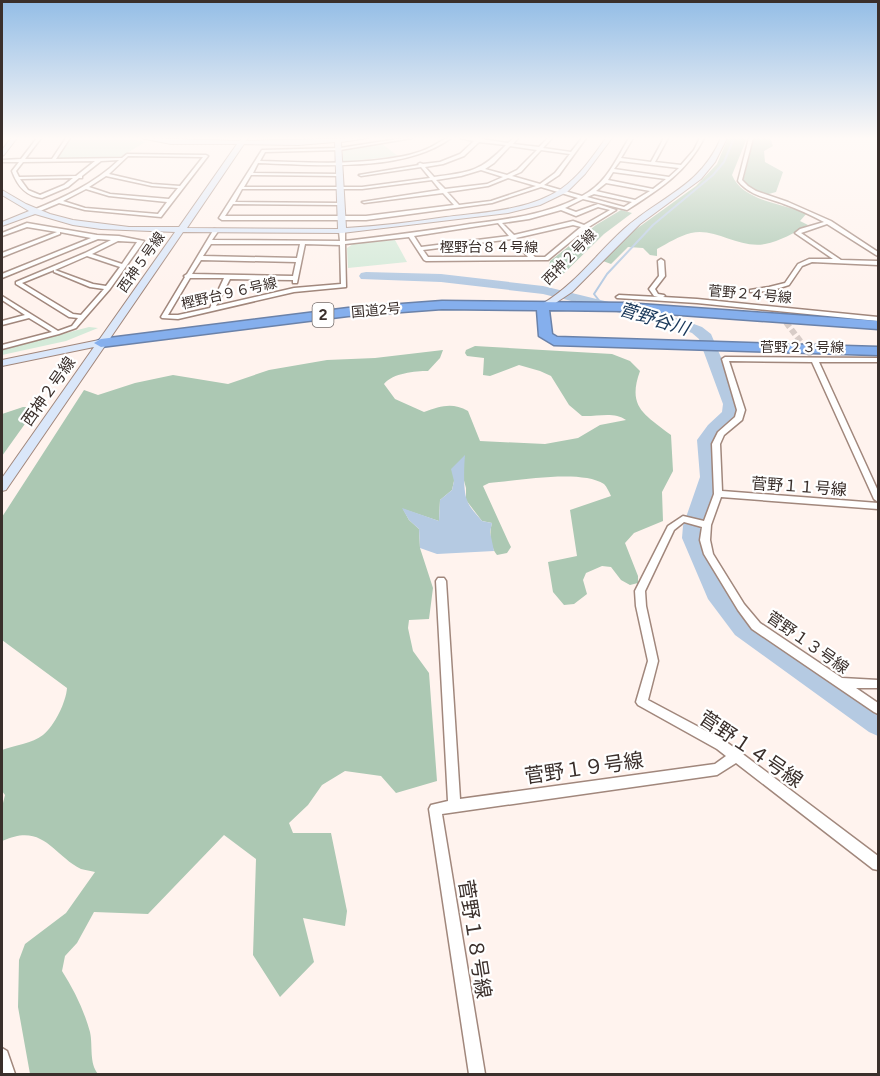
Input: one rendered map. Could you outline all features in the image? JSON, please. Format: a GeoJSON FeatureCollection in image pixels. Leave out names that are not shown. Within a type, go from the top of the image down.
{"type":"FeatureCollection","features":[{"type":"Feature","properties":{"kind":"highway","name":"国道2号"},"geometry":{"type":"LineString","coordinates":[[101,343],[395,308],[552,300],[573,305],[879,325]]}},
{"type":"Feature","properties":{"kind":"highway"},"geometry":{"type":"LineString","coordinates":[[552,300],[543,309],[546,336],[554,341],[700,345],[723,353],[879,351]]}},
{"type":"Feature","properties":{"kind":"street"},"geometry":{"type":"LineString","coordinates":[[23,188],[40,198],[61,188]]}},
{"type":"Feature","properties":{"kind":"street"},"geometry":{"type":"LineString","coordinates":[[2,224],[87,188]]}},
{"type":"Feature","properties":{"kind":"street"},"geometry":{"type":"LineString","coordinates":[[88,188],[109,195],[170,201]]}},
{"type":"Feature","properties":{"kind":"street"},"geometry":{"type":"LineString","coordinates":[[59,201],[85,209],[159,216],[180,188]]}},
{"type":"Feature","properties":{"kind":"street","name":"西神５号線"},"geometry":{"type":"LineString","coordinates":[[101,343],[209,188]]}},
{"type":"Feature","properties":{"kind":"street"},"geometry":{"type":"LineString","coordinates":[[241,188],[222,218],[366,218],[458,207],[507,198],[534,188]]}},
{"type":"Feature","properties":{"kind":"street"},"geometry":{"type":"LineString","coordinates":[[262,188],[357,188]]}},
{"type":"Feature","properties":{"kind":"street"},"geometry":{"type":"LineString","coordinates":[[362,188],[366,218]]}},
{"type":"Feature","properties":{"kind":"street"},"geometry":{"type":"LineString","coordinates":[[441,188],[458,207]]}},
{"type":"Feature","properties":{"kind":"street"},"geometry":{"type":"LineString","coordinates":[[364,202],[468,188]]}},
{"type":"Feature","properties":{"kind":"street"},"geometry":{"type":"LineString","coordinates":[[548,188],[625,210],[653,190]]}},
{"type":"Feature","properties":{"kind":"street"},"geometry":{"type":"LineString","coordinates":[[2,192],[33,212],[73,222],[124,228],[342,231],[387,228],[500,211],[536,202],[566,188]]}},
{"type":"Feature","properties":{"kind":"street"},"geometry":{"type":"LineString","coordinates":[[210,242],[343,243],[500,223],[561,208],[597,188]]}},
{"type":"Feature","properties":{"kind":"street"},"geometry":{"type":"LineString","coordinates":[[643,188],[653,190]]}},
{"type":"Feature","properties":{"kind":"street","name":"西神２号線"},"geometry":{"type":"LineString","coordinates":[[596,249],[630,219],[677,188]]}},
{"type":"Feature","properties":{"kind":"street","name":"西神２号線"},"geometry":{"type":"LineString","coordinates":[[552,300],[638,221],[685,188]]}},
{"type":"Feature","properties":{"kind":"street"},"geometry":{"type":"LineString","coordinates":[[748,188],[829,222],[879,254]]}},
{"type":"Feature","properties":{"kind":"street"},"geometry":{"type":"LineString","coordinates":[[340,189],[342,231]]}},
{"type":"Feature","properties":{"kind":"street"},"geometry":{"type":"LineString","coordinates":[[593,192],[636,202]]}},
{"type":"Feature","properties":{"kind":"street"},"geometry":{"type":"LineString","coordinates":[[232,203],[341,204]]}},
{"type":"Feature","properties":{"kind":"street","name":"樫野台８４号線"},"geometry":{"type":"LineString","coordinates":[[411,235],[426,259],[546,259],[585,227],[614,210],[598,205],[576,214],[561,208]]}},
{"type":"Feature","properties":{"kind":"street"},"geometry":{"type":"LineString","coordinates":[[829,222],[798,233],[839,261]]}},
{"type":"Feature","properties":{"kind":"street"},"geometry":{"type":"LineString","coordinates":[[500,223],[533,259]]}},
{"type":"Feature","properties":{"kind":"street"},"geometry":{"type":"LineString","coordinates":[[420,249],[513,237],[573,223],[585,227]]}},
{"type":"Feature","properties":{"kind":"street"},"geometry":{"type":"LineString","coordinates":[[2,235],[27,225],[60,232],[141,241],[108,288],[74,327],[2,347]]}},
{"type":"Feature","properties":{"kind":"street","name":"樫野台９６号線"},"geometry":{"type":"LineString","coordinates":[[216,230],[164,317],[178,317],[294,290],[344,286],[342,231]]}},
{"type":"Feature","properties":{"kind":"street"},"geometry":{"type":"LineString","coordinates":[[2,255],[60,232]]}},
{"type":"Feature","properties":{"kind":"street"},"geometry":{"type":"LineString","coordinates":[[2,276],[97,237]]}},
{"type":"Feature","properties":{"kind":"street"},"geometry":{"type":"LineString","coordinates":[[83,317],[71,316],[18,283],[119,238]]}},
{"type":"Feature","properties":{"kind":"street"},"geometry":{"type":"LineString","coordinates":[[294,290],[303,243]]}},
{"type":"Feature","properties":{"kind":"street"},"geometry":{"type":"LineString","coordinates":[[87,254],[122,266]]}},
{"type":"Feature","properties":{"kind":"street"},"geometry":{"type":"LineString","coordinates":[[200,258],[300,260]]}},
{"type":"Feature","properties":{"kind":"street"},"geometry":{"type":"LineString","coordinates":[[661,261],[662,276],[652,292],[656,296],[685,300]]}},
{"type":"Feature","properties":{"kind":"street"},"geometry":{"type":"LineString","coordinates":[[752,291],[786,284],[800,265],[806,261],[879,263]]}},
{"type":"Feature","properties":{"kind":"street"},"geometry":{"type":"LineString","coordinates":[[56,271],[92,286],[108,288]]}},
{"type":"Feature","properties":{"kind":"street","name":"西神２号線"},"geometry":{"type":"LineString","coordinates":[[564,289],[574,273]]}},
{"type":"Feature","properties":{"kind":"street"},"geometry":{"type":"LineString","coordinates":[[187,276],[295,278]]}},
{"type":"Feature","properties":{"kind":"street"},"geometry":{"type":"LineString","coordinates":[[212,309],[228,277]]}},
{"type":"Feature","properties":{"kind":"street","name":"菅野２４号線"},"geometry":{"type":"LineString","coordinates":[[619,297],[685,300],[879,319]]}},
{"type":"Feature","properties":{"kind":"street"},"geometry":{"type":"LineString","coordinates":[[2,299],[57,333]]}},
{"type":"Feature","properties":{"kind":"street"},"geometry":{"type":"LineString","coordinates":[[2,323],[29,316]]}},
{"type":"Feature","properties":{"kind":"street"},"geometry":{"type":"LineString","coordinates":[[2,363],[101,343]]}},
{"type":"Feature","properties":{"kind":"street","name":"西神２号線"},"geometry":{"type":"LineString","coordinates":[[2,487],[101,343]]}},
{"type":"Feature","properties":{"kind":"street","name":"菅野２３号線"},"geometry":{"type":"LineString","coordinates":[[723,353],[813,359],[879,360]]}},
{"type":"Feature","properties":{"kind":"street","name":"菅野１３号線"},"geometry":{"type":"LineString","coordinates":[[723,353],[741,410],[739,418],[721,434],[716,444],[718,494],[707,525],[705,540],[709,554],[741,607],[756,626],[879,710]]}},
{"type":"Feature","properties":{"kind":"street"},"geometry":{"type":"LineString","coordinates":[[813,359],[879,499]]}},
{"type":"Feature","properties":{"kind":"street","name":"菅野１１号線"},"geometry":{"type":"LineString","coordinates":[[718,494],[879,506]]}},
{"type":"Feature","properties":{"kind":"street","name":"菅野１４号線"},"geometry":{"type":"LineString","coordinates":[[707,525],[683,519],[671,528],[640,591],[653,661],[642,702],[721,745],[879,864]]}},
{"type":"Feature","properties":{"kind":"street"},"geometry":{"type":"LineString","coordinates":[[441,581],[454,806]]}},
{"type":"Feature","properties":{"kind":"street"},"geometry":{"type":"LineString","coordinates":[[840,683],[879,684]]}},
{"type":"Feature","properties":{"kind":"street","name":"菅野１９号線"},"geometry":{"type":"LineString","coordinates":[[435,809],[717,769],[736,756]]}},
{"type":"Feature","properties":{"kind":"street","name":"菅野１８号線"},"geometry":{"type":"LineString","coordinates":[[435,809],[477,1074]]}},
{"type":"Feature","properties":{"kind":"street"},"geometry":{"type":"LineString","coordinates":[[2,1056],[7,1074]]}},
{"type":"Feature","properties":{"kind":"green space"},"geometry":{"type":"Polygon","coordinates":[[[693,188],[742,188],[754,196],[807,213],[800,221],[808,225],[776,241],[755,245],[709,233],[691,233],[657,249],[657,256],[650,255],[643,248],[628,247],[611,264],[603,261],[632,232],[693,188]]]}},
{"type":"Feature","properties":{"kind":"green space"},"geometry":{"type":"Polygon","coordinates":[[[751,188],[777,188],[776,192],[765,195],[751,188]]]}},
{"type":"Feature","properties":{"kind":"green space"},"geometry":{"type":"Polygon","coordinates":[[[621,210],[632,213],[604,234],[557,280],[548,273],[550,261],[596,225],[621,210]]]}},
{"type":"Feature","properties":{"kind":"green space"},"geometry":{"type":"Polygon","coordinates":[[[395,240],[407,262],[348,268],[347,248],[353,244],[395,240]]]}},
{"type":"Feature","properties":{"kind":"green space"},"geometry":{"type":"Polygon","coordinates":[[[89,327],[98,328],[66,341],[2,355],[2,350],[89,327]]]}},
{"type":"Feature","properties":{"kind":"green space"},"geometry":{"type":"Polygon","coordinates":[[[475,346],[612,354],[630,361],[640,371],[636,383],[637,402],[646,415],[671,435],[673,471],[662,492],[663,521],[634,533],[625,543],[638,576],[638,583],[630,585],[621,580],[611,567],[602,566],[586,573],[583,580],[587,594],[574,604],[564,605],[553,592],[548,562],[577,556],[570,510],[611,496],[604,484],[593,480],[580,477],[548,477],[489,483],[483,486],[511,547],[507,553],[497,555],[491,539],[492,523],[482,521],[466,500],[463,477],[454,481],[452,490],[440,500],[439,521],[403,509],[409,520],[419,529],[420,548],[433,588],[429,619],[409,620],[408,628],[413,651],[429,673],[437,781],[396,793],[381,776],[345,771],[322,785],[308,805],[289,823],[293,833],[331,833],[347,911],[345,926],[303,918],[314,962],[280,997],[253,955],[256,859],[224,835],[148,914],[94,912],[77,943],[65,956],[62,971],[85,1016],[90,1032],[93,1065],[98,1074],[30,1074],[18,1007],[19,960],[25,944],[66,913],[95,872],[81,869],[46,842],[28,835],[2,841],[2,807],[5,795],[2,791],[2,750],[43,735],[59,713],[67,688],[2,640],[2,517],[84,390],[98,395],[135,383],[173,375],[228,384],[269,370],[327,360],[375,358],[443,350],[440,358],[428,371],[398,375],[384,384],[395,399],[424,412],[446,406],[468,411],[480,441],[545,444],[578,438],[600,425],[626,420],[610,415],[582,416],[569,405],[551,376],[540,371],[519,365],[490,376],[483,375],[484,358],[467,356],[465,353],[466,350],[475,346]]]}},
{"type":"Feature","properties":{"kind":"green space"},"geometry":{"type":"Polygon","coordinates":[[[23,407],[37,407],[2,456],[2,414],[23,407]]]}},
{"type":"Feature","properties":{"kind":"water"},"geometry":{"type":"Polygon","coordinates":[[[465,455],[466,496],[469,505],[482,521],[492,523],[490,532],[494,551],[437,554],[420,548],[419,529],[409,520],[402,508],[439,521],[440,500],[452,490],[454,481],[451,469],[465,455]]]}},
{"type":"Feature","properties":{"kind":"waterway"},"geometry":{"type":"LineString","coordinates":[[601,303],[594,294],[607,274],[653,225],[697,188]]}},
{"type":"Feature","properties":{"kind":"waterway","name":"菅野谷川"},"geometry":{"type":"LineString","coordinates":[[366,276],[441,278],[543,290],[678,323],[697,330],[706,337],[732,404],[731,414],[714,429],[706,440],[710,477],[693,526],[693,538],[716,593],[743,628],[878,724]]}},
{"type":"Feature","properties":{"kind":"tunnel"},"geometry":{"type":"LineString","coordinates":[[775,308],[814,359]]}}]}
